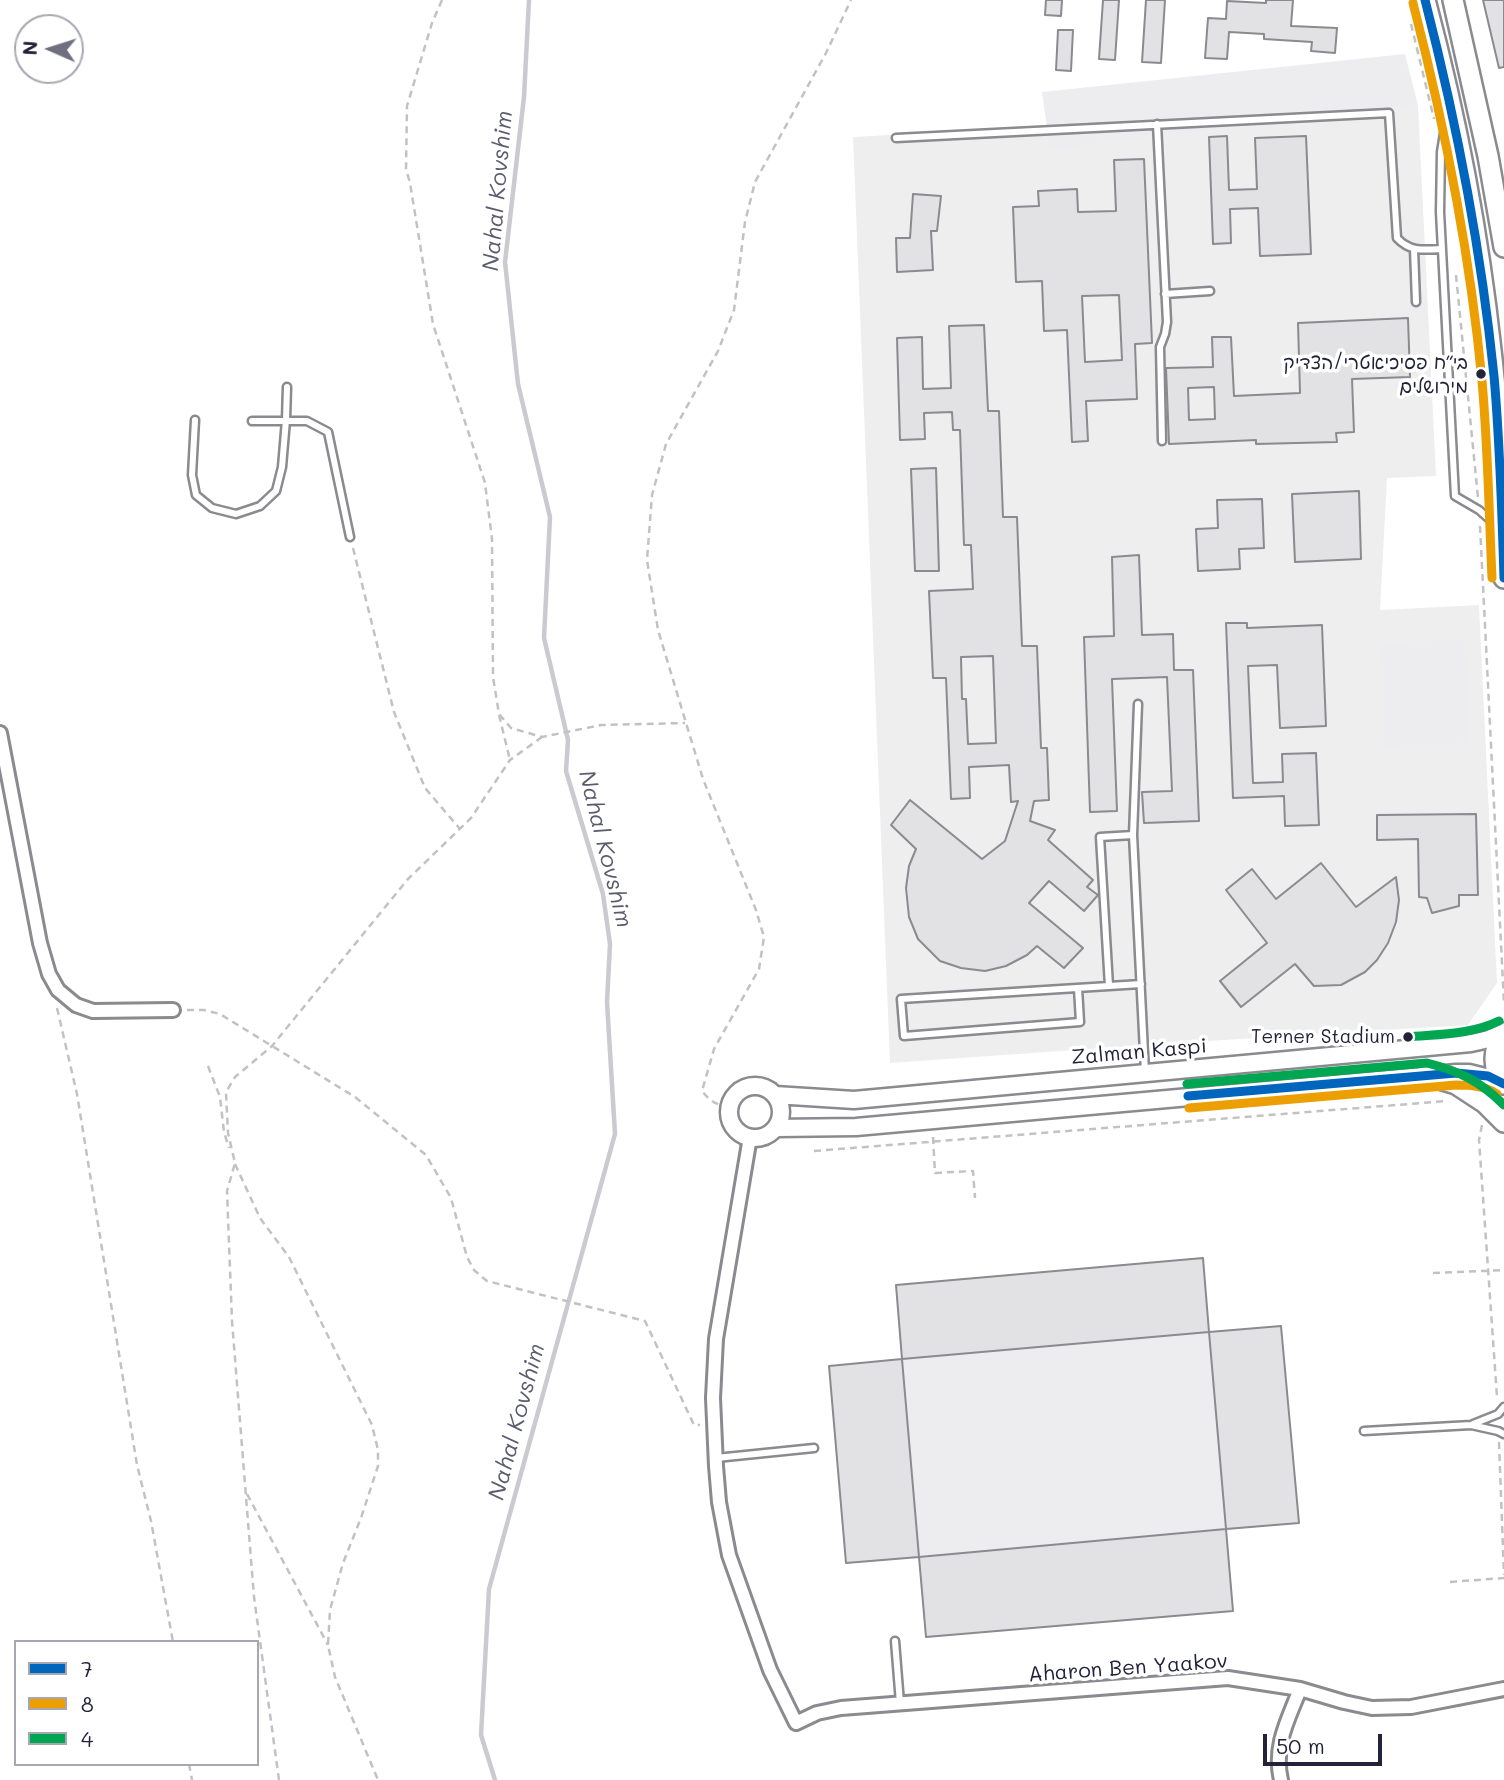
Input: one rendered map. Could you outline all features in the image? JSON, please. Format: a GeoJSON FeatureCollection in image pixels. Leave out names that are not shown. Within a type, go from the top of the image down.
{"type":"FeatureCollection","features":[{"type":"Feature","properties":{"kind":"main road"},"geometry":{"type":"LineString","coordinates":[[1426,0],[1466,174],[1484,289],[1492,353],[1504,578]]}},
{"type":"Feature","properties":{"kind":"main road"},"geometry":{"type":"LineString","coordinates":[[1453,0],[1488,156],[1504,247]]}},
{"type":"Feature","properties":{"kind":"main road"},"geometry":{"type":"LineString","coordinates":[[1503,1083],[1496,1072],[1494,1061],[1495,1050],[1504,1032]]}},
{"type":"Feature","properties":{"kind":"main road"},"geometry":{"type":"LineString","coordinates":[[1426,1075],[1456,1084],[1485,1103],[1504,1122]]}},
{"type":"Feature","properties":{"kind":"street"},"geometry":{"type":"LineString","coordinates":[[0,733],[40,943],[49,974],[58,990],[76,1005],[93,1011],[173,1010]]}},
{"type":"Feature","properties":{"kind":"street","name":"Zalman Kaspi"},"geometry":{"type":"LineString","coordinates":[[775,1095],[854,1100],[1471,1043],[1504,1032]]}},
{"type":"Feature","properties":{"kind":"street"},"geometry":{"type":"LineString","coordinates":[[776,1128],[856,1127],[1426,1075],[1469,1073],[1503,1083]]}},
{"type":"Feature","properties":{"kind":"street"},"geometry":{"type":"LineString","coordinates":[[761,1086],[775,1095],[781,1112],[776,1128],[764,1136],[750,1137],[733,1126],[730,1106],[733,1098],[745,1088],[761,1086]]}},
{"type":"Feature","properties":{"kind":"street"},"geometry":{"type":"LineString","coordinates":[[716,1458],[713,1398],[716,1339],[750,1137]]}},
{"type":"Feature","properties":{"kind":"street","name":"Aharon Ben Yaakov"},"geometry":{"type":"LineString","coordinates":[[716,1458],[719,1502],[729,1555],[770,1670],[796,1723],[817,1713],[841,1708],[1228,1678],[1300,1689],[1372,1708],[1410,1707],[1504,1690]]}},
{"type":"Feature","properties":{"kind":"street"},"geometry":{"type":"LineString","coordinates":[[1281,1780],[1280,1742],[1300,1689]]}},
{"type":"Feature","properties":{"kind":"lane"},"geometry":{"type":"LineString","coordinates":[[1450,98],[1441,152],[1440,212],[1455,496],[1479,510],[1502,532]]}},
{"type":"Feature","properties":{"kind":"lane"},"geometry":{"type":"LineString","coordinates":[[896,138],[1389,113],[1397,238],[1404,246],[1414,250],[1441,249]]}},
{"type":"Feature","properties":{"kind":"lane"},"geometry":{"type":"LineString","coordinates":[[1157,124],[1167,322],[1166,334],[1160,347],[1162,441]]}},
{"type":"Feature","properties":{"kind":"lane"},"geometry":{"type":"LineString","coordinates":[[1414,250],[1416,302]]}},
{"type":"Feature","properties":{"kind":"lane"},"geometry":{"type":"LineString","coordinates":[[1165,294],[1210,291]]}},
{"type":"Feature","properties":{"kind":"lane"},"geometry":{"type":"LineString","coordinates":[[195,420],[192,475],[196,495],[212,508],[236,514],[260,506],[276,491],[282,467],[287,387]]}},
{"type":"Feature","properties":{"kind":"lane"},"geometry":{"type":"LineString","coordinates":[[252,421],[307,421],[328,432],[350,537]]}},
{"type":"Feature","properties":{"kind":"lane"},"geometry":{"type":"LineString","coordinates":[[1138,704],[1133,835],[1146,1072]]}},
{"type":"Feature","properties":{"kind":"lane"},"geometry":{"type":"LineString","coordinates":[[1109,986],[1100,837],[1133,835]]}},
{"type":"Feature","properties":{"kind":"lane"},"geometry":{"type":"LineString","coordinates":[[1078,988],[1080,1023],[904,1036],[901,999],[1141,984]]}},
{"type":"Feature","properties":{"kind":"lane"},"geometry":{"type":"LineString","coordinates":[[1471,1425],[1498,1414],[1504,1407]]}},
{"type":"Feature","properties":{"kind":"lane"},"geometry":{"type":"LineString","coordinates":[[1364,1431],[1471,1425],[1501,1433]]}},
{"type":"Feature","properties":{"kind":"lane"},"geometry":{"type":"LineString","coordinates":[[716,1458],[814,1448]]}},
{"type":"Feature","properties":{"kind":"lane"},"geometry":{"type":"LineString","coordinates":[[895,1641],[900,1705]]}},
{"type":"Feature","properties":{"kind":"path"},"geometry":{"type":"LineString","coordinates":[[442,0],[432,23],[407,106],[406,169],[433,324],[485,483],[492,538],[493,677],[510,760]]}},
{"type":"Feature","properties":{"kind":"path"},"geometry":{"type":"LineString","coordinates":[[730,1106],[720,1106],[709,1100],[702,1091],[714,1049],[759,969],[764,936],[756,910],[702,779],[658,630],[647,560],[652,495],[667,444],[718,351],[734,310],[745,222],[755,182],[826,53],[851,0]]}},
{"type":"Feature","properties":{"kind":"path"},"geometry":{"type":"LineString","coordinates":[[350,537],[394,712],[425,788],[460,829]]}},
{"type":"Feature","properties":{"kind":"path"},"geometry":{"type":"LineString","coordinates":[[499,714],[511,728],[542,737]]}},
{"type":"Feature","properties":{"kind":"path"},"geometry":{"type":"LineString","coordinates":[[279,1780],[254,1597],[245,1490],[232,1321],[227,1191],[235,1163],[228,1133],[226,1092],[235,1077],[272,1046],[408,879],[471,818],[510,760],[542,737],[601,724],[685,723]]}},
{"type":"Feature","properties":{"kind":"path"},"geometry":{"type":"LineString","coordinates":[[49,974],[77,1094],[137,1465],[152,1521],[173,1640]]}},
{"type":"Feature","properties":{"kind":"path"},"geometry":{"type":"LineString","coordinates":[[173,1010],[204,1010],[220,1014],[355,1097],[426,1155],[438,1172],[451,1198],[467,1257],[474,1270],[487,1281],[645,1321],[694,1425],[714,1424]]}},
{"type":"Feature","properties":{"kind":"path"},"geometry":{"type":"LineString","coordinates":[[208,1066],[220,1097],[224,1132],[235,1163],[260,1218],[289,1257],[372,1425],[378,1450],[378,1466],[362,1518],[343,1563],[330,1610],[328,1645]]}},
{"type":"Feature","properties":{"kind":"path"},"geometry":{"type":"LineString","coordinates":[[814,1151],[1447,1101]]}},
{"type":"Feature","properties":{"kind":"path"},"geometry":{"type":"LineString","coordinates":[[1485,1103],[1479,1140],[1498,1414]]}},
{"type":"Feature","properties":{"kind":"path"},"geometry":{"type":"LineString","coordinates":[[932,1120],[935,1173],[974,1171],[975,1198]]}},
{"type":"Feature","properties":{"kind":"path"},"geometry":{"type":"LineString","coordinates":[[1433,1273],[1504,1270]]}},
{"type":"Feature","properties":{"kind":"path"},"geometry":{"type":"LineString","coordinates":[[1450,1582],[1504,1577],[1501,1433]]}},
{"type":"Feature","properties":{"kind":"path"},"geometry":{"type":"LineString","coordinates":[[245,1490],[328,1645],[335,1676],[378,1780]]}},
{"type":"Feature","properties":{"kind":"shaded area"},"geometry":{"type":"Polygon","coordinates":[[[1405,54],[1418,105],[1050,149],[1042,92],[1405,54]]]}},
{"type":"Feature","properties":{"kind":"shaded area"},"geometry":{"type":"Polygon","coordinates":[[[1418,105],[1436,476],[1387,478],[1380,610],[1479,605],[1497,983],[1468,1025],[890,1063],[853,137],[1418,105]]]}},
{"type":"Feature","properties":{"kind":"shaded area"},"geometry":{"type":"Polygon","coordinates":[[[1465,640],[1468,743],[1385,746],[1382,642],[1465,640]]]}},
{"type":"Feature","properties":{"kind":"shaded area"},"geometry":{"type":"Polygon","coordinates":[[[1203,1258],[1209,1332],[1281,1326],[1299,1523],[1226,1530],[1233,1611],[926,1637],[919,1557],[846,1563],[829,1366],[902,1359],[896,1285],[1203,1258]]]}},
{"type":"Feature","properties":{"kind":"building"},"geometry":{"type":"Polygon","coordinates":[[[1046,0],[1062,0],[1061,16],[1045,15],[1046,0]]]}},
{"type":"Feature","properties":{"kind":"building"},"geometry":{"type":"Polygon","coordinates":[[[1103,0],[1119,0],[1115,60],[1099,59],[1103,0]]]}},
{"type":"Feature","properties":{"kind":"building"},"geometry":{"type":"Polygon","coordinates":[[[1146,0],[1165,0],[1161,63],[1142,62],[1146,0]]]}},
{"type":"Feature","properties":{"kind":"building"},"geometry":{"type":"Polygon","coordinates":[[[1266,0],[1293,0],[1291,26],[1337,28],[1335,53],[1311,51],[1312,42],[1264,39],[1264,34],[1229,32],[1227,59],[1205,58],[1208,18],[1226,19],[1227,1],[1266,3],[1266,0]]]}},
{"type":"Feature","properties":{"kind":"building"},"geometry":{"type":"Polygon","coordinates":[[[1483,0],[1504,0],[1504,67],[1499,68],[1483,0]]]}},
{"type":"Feature","properties":{"kind":"building"},"geometry":{"type":"Polygon","coordinates":[[[1058,30],[1073,30],[1071,71],[1056,70],[1058,30]]]}},
{"type":"Feature","properties":{"kind":"building"},"geometry":{"type":"Polygon","coordinates":[[[1227,136],[1229,190],[1257,189],[1255,138],[1306,136],[1311,254],[1260,256],[1258,208],[1230,209],[1231,243],[1213,244],[1209,137],[1227,136]]]}},
{"type":"Feature","properties":{"kind":"building"},"geometry":{"type":"Polygon","coordinates":[[[1144,159],[1152,343],[1135,344],[1137,399],[1086,401],[1088,441],[1072,442],[1067,330],[1044,331],[1042,281],[1016,282],[1013,207],[1039,206],[1038,191],[1077,189],[1078,212],[1116,211],[1114,160],[1144,159]],[[1119,295],[1082,296],[1085,362],[1122,360],[1119,295]]]}},
{"type":"Feature","properties":{"kind":"building"},"geometry":{"type":"Polygon","coordinates":[[[913,194],[941,196],[937,231],[931,231],[933,270],[897,272],[896,238],[910,238],[913,194]]]}},
{"type":"Feature","properties":{"kind":"building"},"geometry":{"type":"Polygon","coordinates":[[[1408,318],[1410,377],[1352,379],[1354,432],[1336,433],[1337,442],[1256,444],[1256,440],[1169,444],[1166,368],[1213,367],[1212,337],[1231,337],[1234,396],[1300,393],[1298,323],[1408,318]],[[1214,387],[1188,388],[1189,420],[1215,419],[1214,387]]]}},
{"type":"Feature","properties":{"kind":"building"},"geometry":{"type":"Polygon","coordinates":[[[984,325],[988,411],[999,411],[1003,517],[1017,517],[1022,646],[1037,646],[1041,748],[1047,748],[1049,800],[1034,801],[1030,821],[1055,830],[1048,840],[1093,880],[1087,887],[1098,895],[1084,911],[1049,881],[1029,903],[1083,948],[1064,968],[1037,946],[1027,955],[1006,966],[985,971],[961,968],[940,961],[918,939],[909,917],[906,888],[909,866],[916,849],[891,825],[910,800],[982,859],[1005,841],[1018,801],[1011,802],[1009,765],[969,767],[970,798],[951,799],[946,678],[933,678],[929,591],[973,589],[971,545],[964,545],[960,430],[953,430],[952,412],[924,413],[925,439],[900,440],[897,338],[922,337],[923,389],[951,388],[949,326],[984,325]],[[993,656],[961,657],[962,699],[966,699],[968,744],[996,743],[993,656]]]}},
{"type":"Feature","properties":{"kind":"building"},"geometry":{"type":"Polygon","coordinates":[[[936,468],[939,571],[915,571],[911,469],[936,468]]]}},
{"type":"Feature","properties":{"kind":"building"},"geometry":{"type":"Polygon","coordinates":[[[1359,491],[1361,559],[1295,562],[1292,494],[1359,491]]]}},
{"type":"Feature","properties":{"kind":"building"},"geometry":{"type":"Polygon","coordinates":[[[1262,499],[1264,548],[1239,549],[1240,569],[1198,571],[1196,529],[1218,528],[1217,500],[1262,499]]]}},
{"type":"Feature","properties":{"kind":"building"},"geometry":{"type":"Polygon","coordinates":[[[1139,555],[1142,635],[1173,634],[1174,670],[1193,670],[1199,821],[1144,823],[1142,792],[1172,791],[1167,677],[1112,679],[1117,811],[1090,812],[1084,637],[1114,636],[1112,557],[1139,555]]]}},
{"type":"Feature","properties":{"kind":"building"},"geometry":{"type":"Polygon","coordinates":[[[1226,623],[1247,623],[1247,628],[1322,625],[1326,726],[1280,728],[1277,665],[1248,666],[1253,783],[1283,782],[1282,754],[1316,753],[1319,825],[1285,826],[1284,796],[1233,798],[1226,623]]]}},
{"type":"Feature","properties":{"kind":"building"},"geometry":{"type":"Polygon","coordinates":[[[1476,814],[1478,895],[1459,895],[1459,906],[1432,913],[1427,898],[1419,897],[1418,839],[1377,840],[1377,815],[1476,814]]]}},
{"type":"Feature","properties":{"kind":"building"},"geometry":{"type":"Polygon","coordinates":[[[1321,863],[1356,907],[1396,877],[1399,900],[1396,922],[1388,943],[1365,972],[1341,985],[1314,986],[1295,964],[1241,1007],[1220,981],[1267,943],[1226,890],[1252,869],[1276,899],[1321,863]]]}},
{"type":"Feature","properties":{"kind":"building"},"geometry":{"type":"Polygon","coordinates":[[[1203,1258],[1209,1332],[902,1359],[896,1285],[1203,1258]]]}},
{"type":"Feature","properties":{"kind":"building"},"geometry":{"type":"Polygon","coordinates":[[[1281,1326],[1299,1523],[1226,1529],[1209,1332],[1281,1326]]]}},
{"type":"Feature","properties":{"kind":"building"},"geometry":{"type":"Polygon","coordinates":[[[902,1359],[919,1557],[846,1563],[829,1366],[902,1359]]]}},
{"type":"Feature","properties":{"kind":"building"},"geometry":{"type":"Polygon","coordinates":[[[1226,1529],[1233,1611],[926,1637],[919,1557],[1226,1529]]]}},
{"type":"Feature","properties":{"kind":"waterway","name":"Nahal Kovshim"},"geometry":{"type":"LineString","coordinates":[[495,1780],[481,1735],[489,1589],[615,1134],[607,1002],[610,944],[603,894],[566,771],[568,740],[544,638],[550,517],[518,384],[505,262],[524,97],[529,0]]}},
{"type":"Feature","properties":{"kind":"transit line","name":"7"},"geometry":{"type":"LineString","coordinates":[[1425,0],[1457,140],[1489,328],[1496,401],[1504,578]]}},
{"type":"Feature","properties":{"kind":"transit line","name":"8"},"geometry":{"type":"LineString","coordinates":[[1413,3],[1446,143],[1471,285],[1484,406],[1492,578]]}},
{"type":"Feature","properties":{"kind":"transit line","name":"4"},"geometry":{"type":"LineString","coordinates":[[1407,1037],[1465,1031],[1499,1021]]}},
{"type":"Feature","properties":{"kind":"transit line","name":"4"},"geometry":{"type":"LineString","coordinates":[[1187,1084],[1427,1063],[1468,1078],[1504,1105]]}},
{"type":"Feature","properties":{"kind":"transit line","name":"7"},"geometry":{"type":"LineString","coordinates":[[1188,1096],[1456,1073],[1488,1076],[1504,1084]]}},
{"type":"Feature","properties":{"kind":"transit line","name":"8"},"geometry":{"type":"LineString","coordinates":[[1189,1108],[1456,1085],[1478,1086],[1497,1094]]}},
{"type":"Feature","properties":{"kind":"place","name":"בי״ח פסיכיאטרי/הצדיק מירושלים"},"geometry":{"type":"Point","coordinates":[1481,374]}},
{"type":"Feature","properties":{"kind":"place","name":"Terner Stadium"},"geometry":{"type":"Point","coordinates":[1408,1037]}}]}
